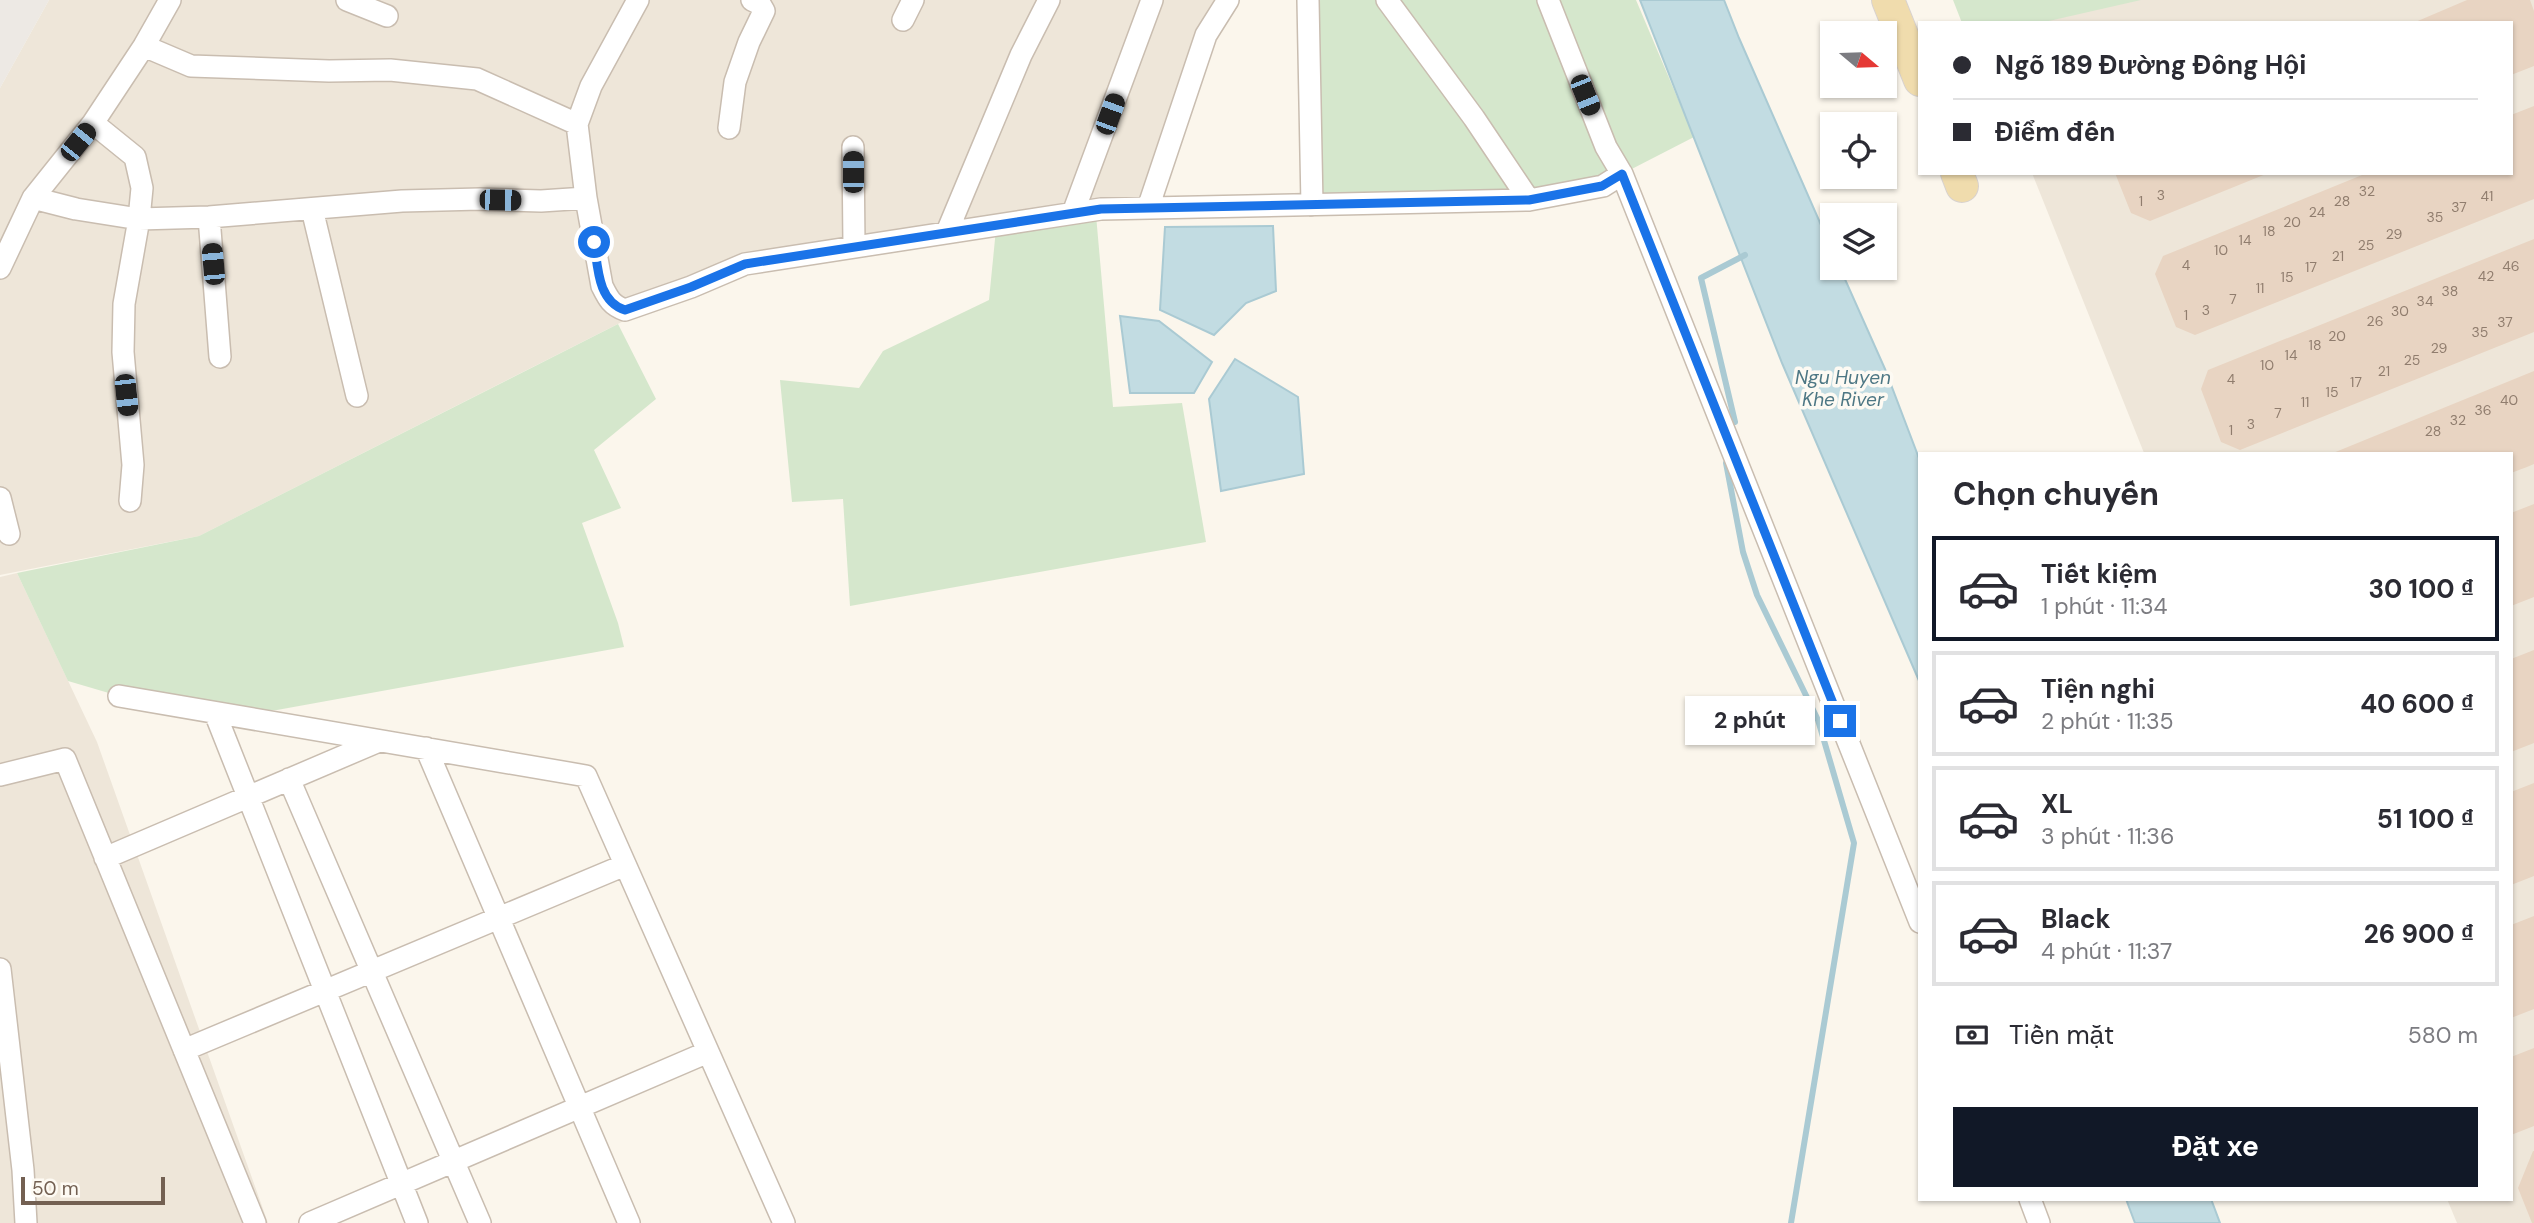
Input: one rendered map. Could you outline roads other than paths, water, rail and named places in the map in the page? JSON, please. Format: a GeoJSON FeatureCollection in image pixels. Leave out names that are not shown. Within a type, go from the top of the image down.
{"type":"FeatureCollection","features":[{"type":"Feature","properties":{"kind":"main road"},"geometry":{"type":"LineString","coordinates":[[1888,0],[1918,75]]}},
{"type":"Feature","properties":{"kind":"street"},"geometry":{"type":"LineString","coordinates":[[0,268],[33,198],[93,123],[144,47],[170,0]]}},
{"type":"Feature","properties":{"kind":"street"},"geometry":{"type":"LineString","coordinates":[[347,0],[387,16]]}},
{"type":"Feature","properties":{"kind":"street"},"geometry":{"type":"LineString","coordinates":[[729,128],[735,82],[749,42],[764,11],[760,4],[752,0]]}},
{"type":"Feature","properties":{"kind":"street"},"geometry":{"type":"LineString","coordinates":[[903,20],[913,0]]}},
{"type":"Feature","properties":{"kind":"street"},"geometry":{"type":"LineString","coordinates":[[947,232],[1021,55],[1049,0]]}},
{"type":"Feature","properties":{"kind":"street"},"geometry":{"type":"LineString","coordinates":[[1073,213],[1152,0]]}},
{"type":"Feature","properties":{"kind":"street"},"geometry":{"type":"LineString","coordinates":[[1148,208],[1206,35],[1227,0]]}},
{"type":"Feature","properties":{"kind":"street"},"geometry":{"type":"LineString","coordinates":[[1308,0],[1312,205]]}},
{"type":"Feature","properties":{"kind":"street"},"geometry":{"type":"LineString","coordinates":[[1387,0],[1474,118],[1529,200]]}},
{"type":"Feature","properties":{"kind":"street"},"geometry":{"type":"LineString","coordinates":[[1548,0],[1606,147],[1622,174],[1918,917]]}},
{"type":"Feature","properties":{"kind":"street"},"geometry":{"type":"LineString","coordinates":[[633,1],[591,86],[577,124],[586,198],[602,286],[608,300],[615,307],[625,310],[691,287],[745,264],[1101,209],[1529,200],[1602,186],[1622,174]]}},
{"type":"Feature","properties":{"kind":"street"},"geometry":{"type":"LineString","coordinates":[[144,47],[191,66],[329,71],[390,70],[477,79],[577,124]]}},
{"type":"Feature","properties":{"kind":"street"},"geometry":{"type":"LineString","coordinates":[[93,123],[135,157],[142,188],[124,304],[122,352],[133,465],[131,501]]}},
{"type":"Feature","properties":{"kind":"street"},"geometry":{"type":"LineString","coordinates":[[853,147],[854,246]]}},
{"type":"Feature","properties":{"kind":"street"},"geometry":{"type":"LineString","coordinates":[[33,198],[76,209],[139,219],[209,217],[402,201],[541,201],[586,198]]}},
{"type":"Feature","properties":{"kind":"street"},"geometry":{"type":"LineString","coordinates":[[312,209],[357,396]]}},
{"type":"Feature","properties":{"kind":"street"},"geometry":{"type":"LineString","coordinates":[[209,217],[220,357]]}},
{"type":"Feature","properties":{"kind":"street"},"geometry":{"type":"LineString","coordinates":[[0,498],[9,534]]}},
{"type":"Feature","properties":{"kind":"street"},"geometry":{"type":"LineString","coordinates":[[119,696],[586,776],[784,1223]]}},
{"type":"Feature","properties":{"kind":"street"},"geometry":{"type":"LineString","coordinates":[[215,713],[417,1223]]}},
{"type":"Feature","properties":{"kind":"street"},"geometry":{"type":"LineString","coordinates":[[106,858],[379,740]]}},
{"type":"Feature","properties":{"kind":"street"},"geometry":{"type":"LineString","coordinates":[[426,748],[629,1223]]}},
{"type":"Feature","properties":{"kind":"street"},"geometry":{"type":"LineString","coordinates":[[0,775],[65,759],[255,1223]]}},
{"type":"Feature","properties":{"kind":"street"},"geometry":{"type":"LineString","coordinates":[[289,779],[480,1223]]}},
{"type":"Feature","properties":{"kind":"street"},"geometry":{"type":"LineString","coordinates":[[184,1050],[625,865]]}},
{"type":"Feature","properties":{"kind":"street"},"geometry":{"type":"LineString","coordinates":[[0,969],[23,1170],[26,1223]]}},
{"type":"Feature","properties":{"kind":"street"},"geometry":{"type":"LineString","coordinates":[[310,1223],[708,1052]]}},
{"type":"Feature","properties":{"kind":"street"},"geometry":{"type":"LineString","coordinates":[[2031,1201],[2039,1223]]}},
{"type":"Feature","properties":{"kind":"water","name":"Ngu Huyen Khe River"},"geometry":{"type":"Polygon","coordinates":[[[1640,0],[1724,0],[1820,223],[1820,280],[1845,280],[1885,369],[1918,456],[1918,678],[1782,363],[1640,0]]]}},
{"type":"Feature","properties":{"kind":"water"},"geometry":{"type":"Polygon","coordinates":[[[1273,226],[1276,291],[1246,303],[1214,335],[1160,310],[1165,227],[1273,226]]]}},
{"type":"Feature","properties":{"kind":"water"},"geometry":{"type":"Polygon","coordinates":[[[1120,316],[1159,321],[1212,362],[1194,393],[1130,393],[1120,316]]]}},
{"type":"Feature","properties":{"kind":"water"},"geometry":{"type":"Polygon","coordinates":[[[1235,359],[1298,397],[1304,474],[1221,491],[1209,399],[1235,359]]]}},
{"type":"Feature","properties":{"kind":"water"},"geometry":{"type":"Polygon","coordinates":[[[2127,1201],[2212,1201],[2220,1223],[2135,1223],[2127,1201]]]}},
{"type":"Feature","properties":{"kind":"waterway"},"geometry":{"type":"LineString","coordinates":[[1735,422],[1701,278],[1745,255]]}},
{"type":"Feature","properties":{"kind":"waterway"},"geometry":{"type":"LineString","coordinates":[[1726,463],[1743,552],[1757,595],[1818,720],[1854,843],[1791,1223]]}}]}
